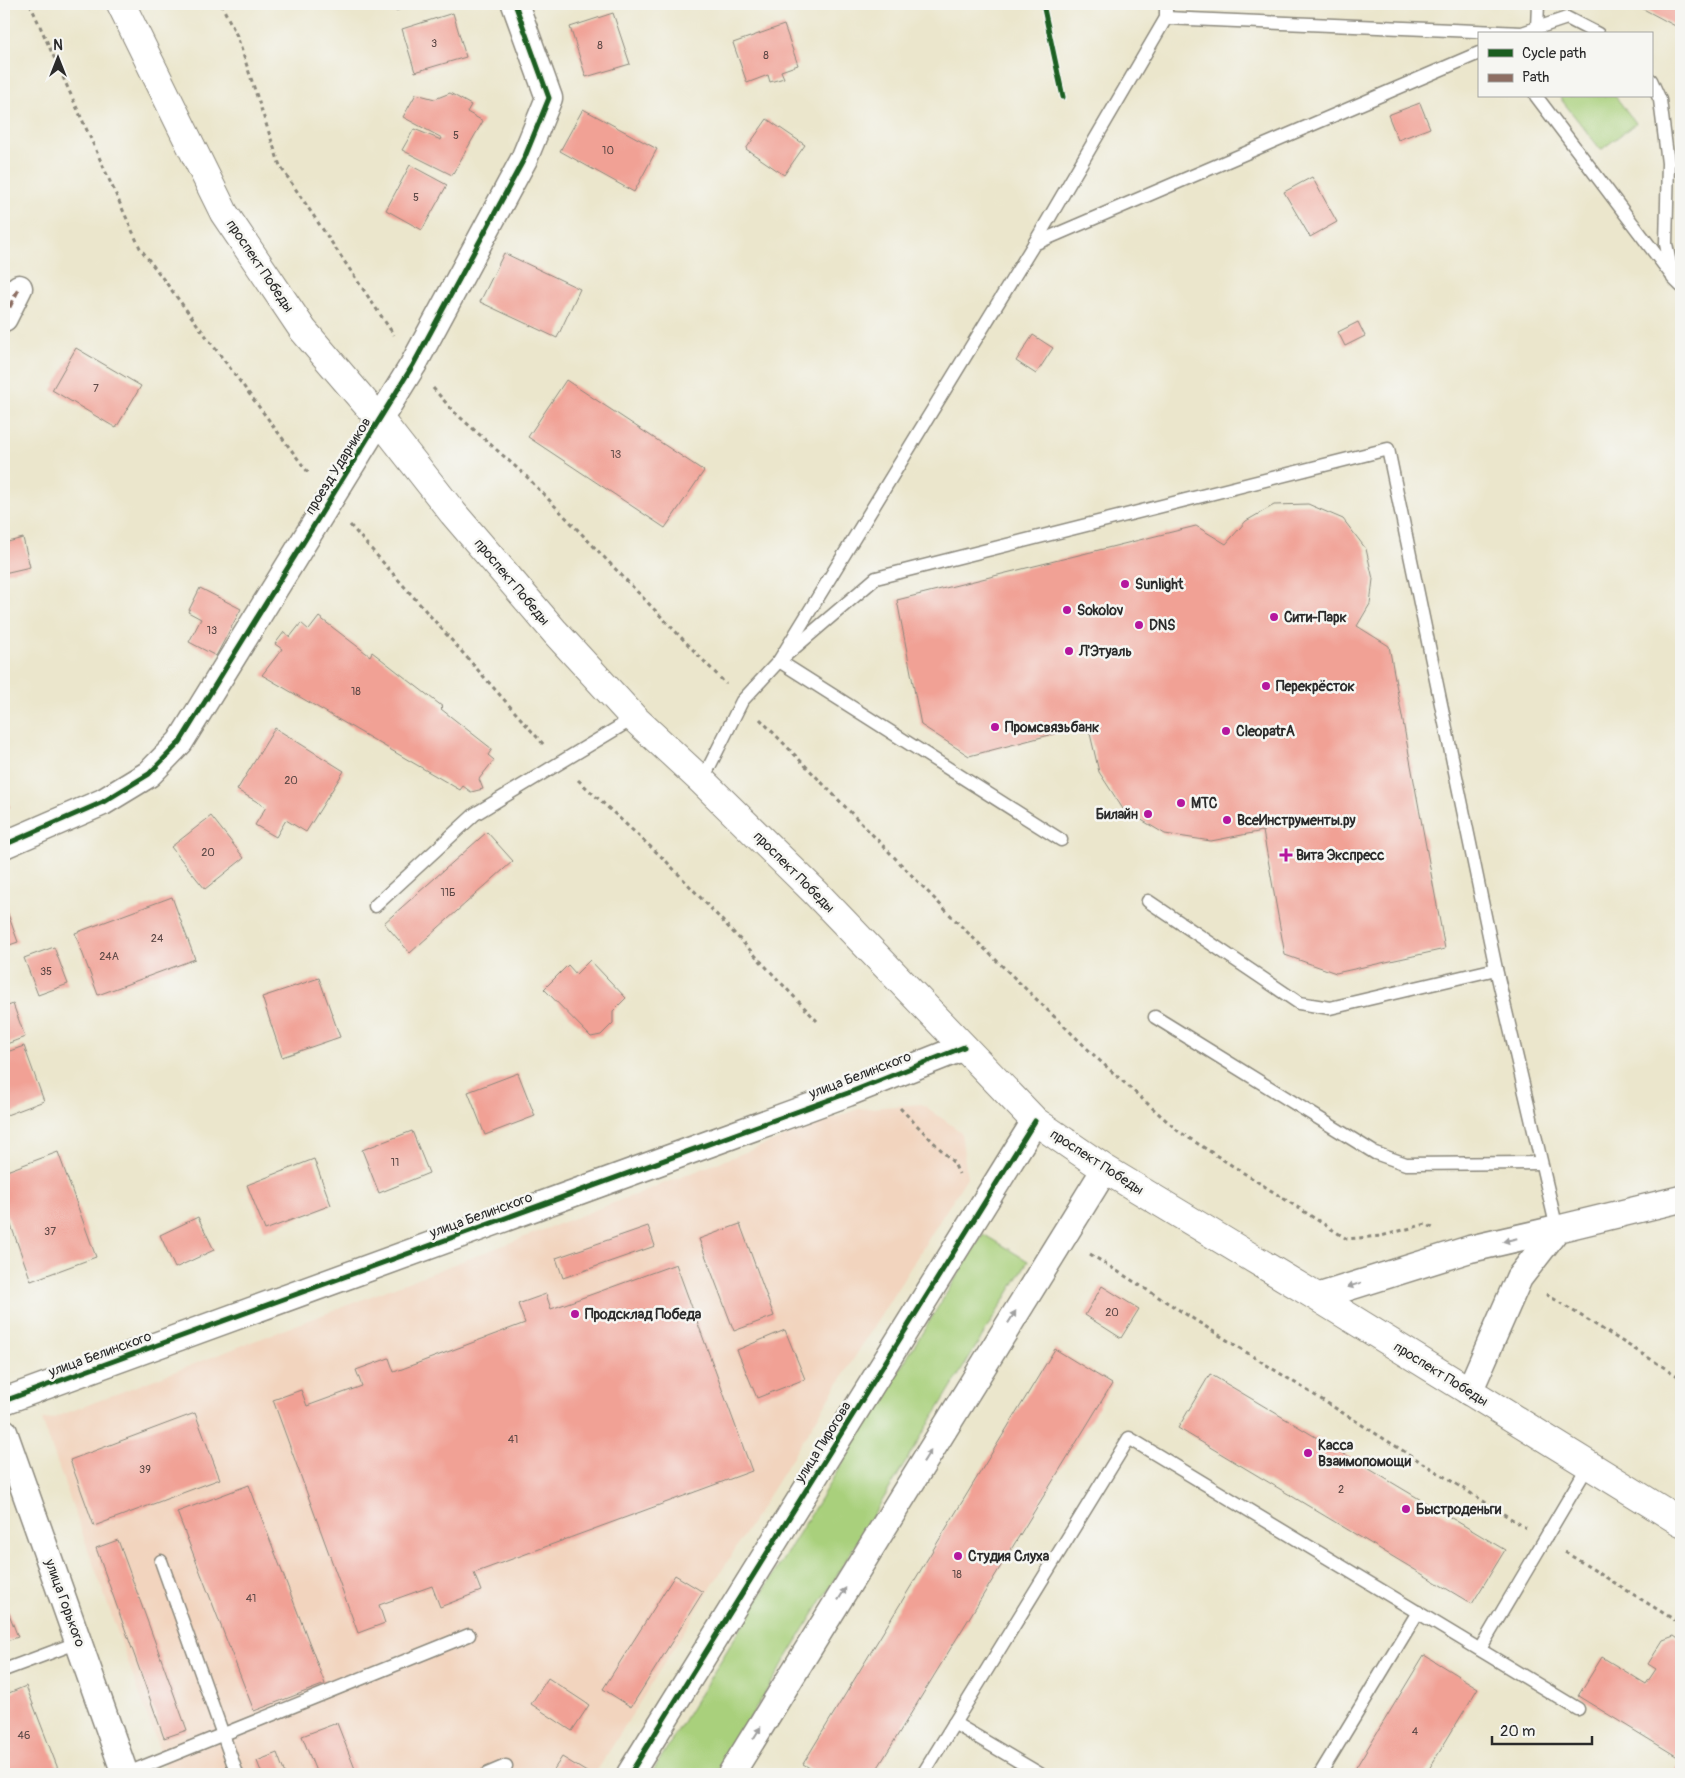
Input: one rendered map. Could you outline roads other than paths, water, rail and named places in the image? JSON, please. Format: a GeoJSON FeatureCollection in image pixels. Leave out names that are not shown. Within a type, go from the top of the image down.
{"type":"FeatureCollection","features":[{"type":"Feature","properties":{"kind":"main road","name":"проспект Победы"},"geometry":{"type":"LineString","coordinates":[[121,4],[224,213],[303,330],[380,420],[466,528],[555,632],[634,718],[702,781],[815,892],[1035,1121],[1105,1169],[1317,1297],[1681,1522]]}},
{"type":"Feature","properties":{"kind":"street","name":"проезд Ударников"},"geometry":{"type":"LineString","coordinates":[[4,845],[103,802],[149,774],[174,748],[380,420],[413,364],[524,159],[549,98],[515,4]]}},
{"type":"Feature","properties":{"kind":"street"},"geometry":{"type":"LineString","coordinates":[[4,318],[19,288]]}},
{"type":"Feature","properties":{"kind":"street","name":"улица Белинского"},"geometry":{"type":"LineString","coordinates":[[4,1402],[848,1093],[964,1047]]}},
{"type":"Feature","properties":{"kind":"street","name":"улица Пирогова"},"geometry":{"type":"LineString","coordinates":[[630,1774],[1035,1121]]}},
{"type":"Feature","properties":{"kind":"street"},"geometry":{"type":"LineString","coordinates":[[731,1774],[1105,1169]]}},
{"type":"Feature","properties":{"kind":"street"},"geometry":{"type":"LineString","coordinates":[[1317,1297],[1470,1249],[1681,1199]]}},
{"type":"Feature","properties":{"kind":"street"},"geometry":{"type":"LineString","coordinates":[[1469,1392],[1519,1278],[1557,1228]]}},
{"type":"Feature","properties":{"kind":"street","name":"улица Горького"},"geometry":{"type":"LineString","coordinates":[[4,1432],[125,1774]]}},
{"type":"Feature","properties":{"kind":"lane"},"geometry":{"type":"LineString","coordinates":[[779,660],[1034,244],[1166,18],[1166,4]]}},
{"type":"Feature","properties":{"kind":"lane"},"geometry":{"type":"LineString","coordinates":[[1537,28],[1538,4]]}},
{"type":"Feature","properties":{"kind":"lane"},"geometry":{"type":"LineString","coordinates":[[1166,18],[1498,32]]}},
{"type":"Feature","properties":{"kind":"lane"},"geometry":{"type":"LineString","coordinates":[[1525,32],[1567,18],[1594,32]]}},
{"type":"Feature","properties":{"kind":"lane"},"geometry":{"type":"LineString","coordinates":[[1528,32],[1537,28]]}},
{"type":"Feature","properties":{"kind":"lane"},"geometry":{"type":"LineString","coordinates":[[1034,244],[1478,53]]}},
{"type":"Feature","properties":{"kind":"lane"},"geometry":{"type":"LineString","coordinates":[[1652,82],[1660,100],[1668,163],[1666,244],[1677,282]]}},
{"type":"Feature","properties":{"kind":"lane"},"geometry":{"type":"LineString","coordinates":[[1538,98],[1677,282]]}},
{"type":"Feature","properties":{"kind":"lane"},"geometry":{"type":"LineString","coordinates":[[702,781],[742,701],[779,660],[876,578],[1388,449],[1496,969],[1557,1228]]}},
{"type":"Feature","properties":{"kind":"lane"},"geometry":{"type":"LineString","coordinates":[[779,660],[1062,840]]}},
{"type":"Feature","properties":{"kind":"lane"},"geometry":{"type":"LineString","coordinates":[[375,906],[475,814],[634,718]]}},
{"type":"Feature","properties":{"kind":"lane"},"geometry":{"type":"LineString","coordinates":[[1148,901],[1299,1003],[1330,1008],[1496,969]]}},
{"type":"Feature","properties":{"kind":"lane"},"geometry":{"type":"LineString","coordinates":[[1155,1017],[1375,1154],[1406,1164],[1541,1163]]}},
{"type":"Feature","properties":{"kind":"lane"},"geometry":{"type":"LineString","coordinates":[[923,1774],[1129,1438],[1578,1709]]}},
{"type":"Feature","properties":{"kind":"lane"},"geometry":{"type":"LineString","coordinates":[[1480,1649],[1588,1466]]}},
{"type":"Feature","properties":{"kind":"lane"},"geometry":{"type":"LineString","coordinates":[[161,1561],[236,1774]]}},
{"type":"Feature","properties":{"kind":"lane"},"geometry":{"type":"LineString","coordinates":[[1320,1774],[1418,1612]]}},
{"type":"Feature","properties":{"kind":"lane"},"geometry":{"type":"LineString","coordinates":[[125,1774],[470,1635]]}},
{"type":"Feature","properties":{"kind":"lane"},"geometry":{"type":"LineString","coordinates":[[4,1670],[79,1642]]}},
{"type":"Feature","properties":{"kind":"lane"},"geometry":{"type":"LineString","coordinates":[[954,1723],[1040,1774]]}},
{"type":"Feature","properties":{"kind":"lane"},"geometry":{"type":"LineString","coordinates":[[486,1774],[506,1766]]}},
{"type":"Feature","properties":{"kind":"place","name":"Sunlight"},"geometry":{"type":"Point","coordinates":[1125,584]}},
{"type":"Feature","properties":{"kind":"place","name":"Sokolov"},"geometry":{"type":"Point","coordinates":[1067,610]}},
{"type":"Feature","properties":{"kind":"place","name":"Сити-Парк"},"geometry":{"type":"Point","coordinates":[1274,617]}},
{"type":"Feature","properties":{"kind":"place","name":"DNS"},"geometry":{"type":"Point","coordinates":[1139,625]}},
{"type":"Feature","properties":{"kind":"place","name":"Л'Этуаль"},"geometry":{"type":"Point","coordinates":[1069,651]}},
{"type":"Feature","properties":{"kind":"place","name":"Перекрёсток"},"geometry":{"type":"Point","coordinates":[1266,686]}},
{"type":"Feature","properties":{"kind":"place","name":"Промсвязьбанк"},"geometry":{"type":"Point","coordinates":[995,727]}},
{"type":"Feature","properties":{"kind":"place","name":"CleopatrA"},"geometry":{"type":"Point","coordinates":[1226,731]}},
{"type":"Feature","properties":{"kind":"place","name":"МТС"},"geometry":{"type":"Point","coordinates":[1181,803]}},
{"type":"Feature","properties":{"kind":"place","name":"Билайн"},"geometry":{"type":"Point","coordinates":[1148,814]}},
{"type":"Feature","properties":{"kind":"place","name":"ВсеИнструменты.ру"},"geometry":{"type":"Point","coordinates":[1227,820]}},
{"type":"Feature","properties":{"kind":"place","name":"Вита Экспресс"},"geometry":{"type":"Point","coordinates":[1286,855]}},
{"type":"Feature","properties":{"kind":"place","name":"Продсклад Победа"},"geometry":{"type":"Point","coordinates":[575,1314]}},
{"type":"Feature","properties":{"kind":"place","name":"Касса Взаимопомощи"},"geometry":{"type":"Point","coordinates":[1308,1453]}},
{"type":"Feature","properties":{"kind":"place","name":"Быстроденьги"},"geometry":{"type":"Point","coordinates":[1406,1509]}},
{"type":"Feature","properties":{"kind":"place","name":"Студия Слуха"},"geometry":{"type":"Point","coordinates":[958,1556]}}]}
